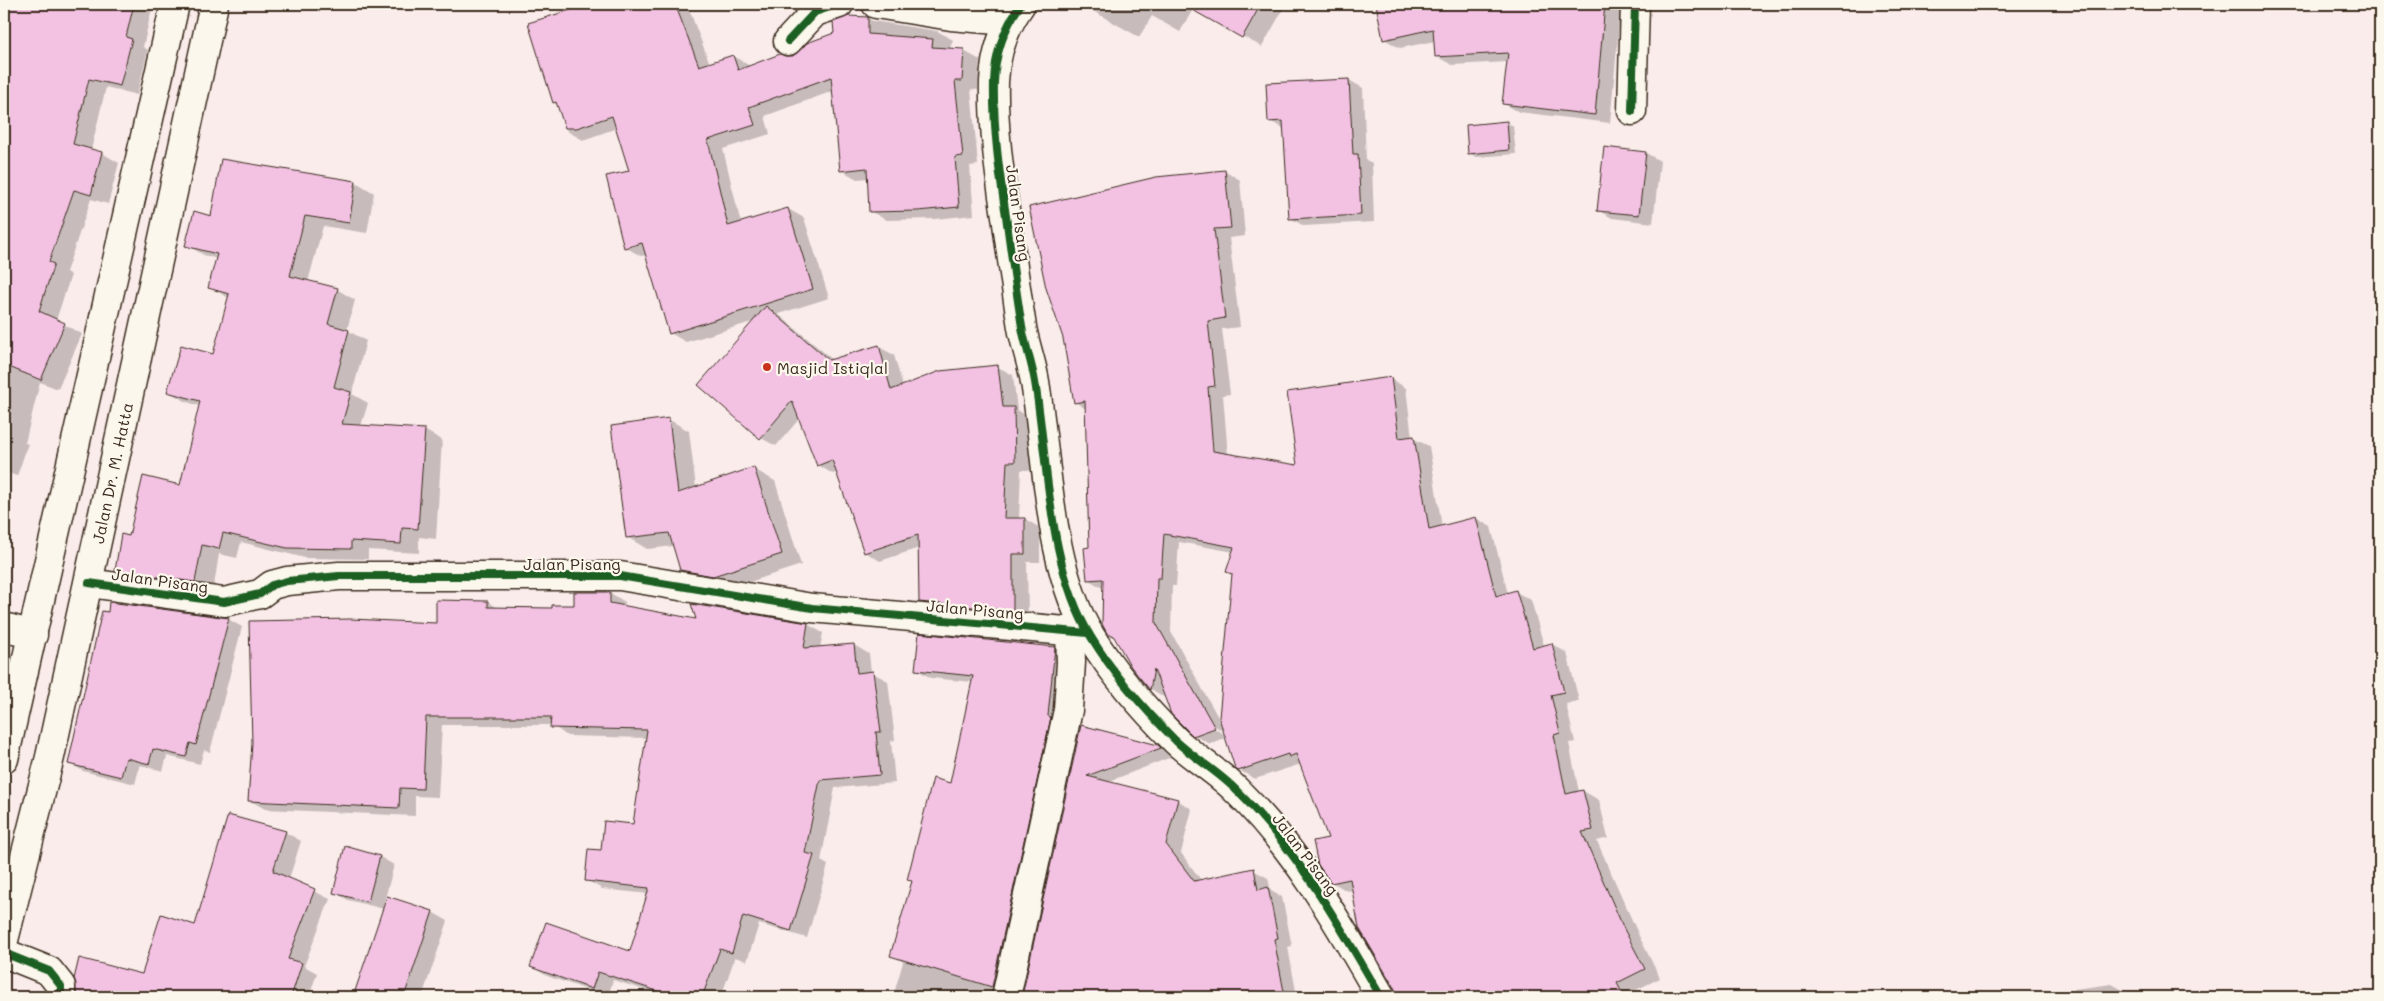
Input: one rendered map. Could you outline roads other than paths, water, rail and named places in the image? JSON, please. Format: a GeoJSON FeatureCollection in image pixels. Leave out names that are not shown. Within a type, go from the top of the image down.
{"type":"FeatureCollection","features":[{"type":"Feature","properties":{"kind":"street"},"geometry":{"type":"LineString","coordinates":[[4,759],[175,4]]}},
{"type":"Feature","properties":{"kind":"street","name":"Jalan Dr. M. Hatta"},"geometry":{"type":"LineString","coordinates":[[4,940],[50,758],[214,4]]}},
{"type":"Feature","properties":{"kind":"street"},"geometry":{"type":"LineString","coordinates":[[788,41],[815,12],[839,4]]}},
{"type":"Feature","properties":{"kind":"street"},"geometry":{"type":"LineString","coordinates":[[876,4],[951,16],[1015,12]]}},
{"type":"Feature","properties":{"kind":"street"},"geometry":{"type":"LineString","coordinates":[[1632,111],[1635,4]]}},
{"type":"Feature","properties":{"kind":"street","name":"Jalan Pisang"},"geometry":{"type":"LineString","coordinates":[[1015,12],[997,49],[994,81],[995,141],[1022,329],[1034,380],[1047,479],[1064,575],[1079,632],[1177,742],[1236,790],[1279,837],[1310,877],[1381,997]]}},
{"type":"Feature","properties":{"kind":"street","name":"Jalan Pisang"},"geometry":{"type":"LineString","coordinates":[[89,584],[224,602],[260,594],[272,584],[339,576],[620,576],[812,608],[1079,632]]}},
{"type":"Feature","properties":{"kind":"street"},"geometry":{"type":"LineString","coordinates":[[4,627],[33,635]]}},
{"type":"Feature","properties":{"kind":"street"},"geometry":{"type":"LineString","coordinates":[[1006,997],[1068,710],[1071,662],[1079,632]]}},
{"type":"Feature","properties":{"kind":"street"},"geometry":{"type":"LineString","coordinates":[[4,953],[48,971],[61,986],[61,997]]}},
{"type":"Feature","properties":{"kind":"place","name":"Masjid Istiqlal"},"geometry":{"type":"Point","coordinates":[767,367]}}]}
